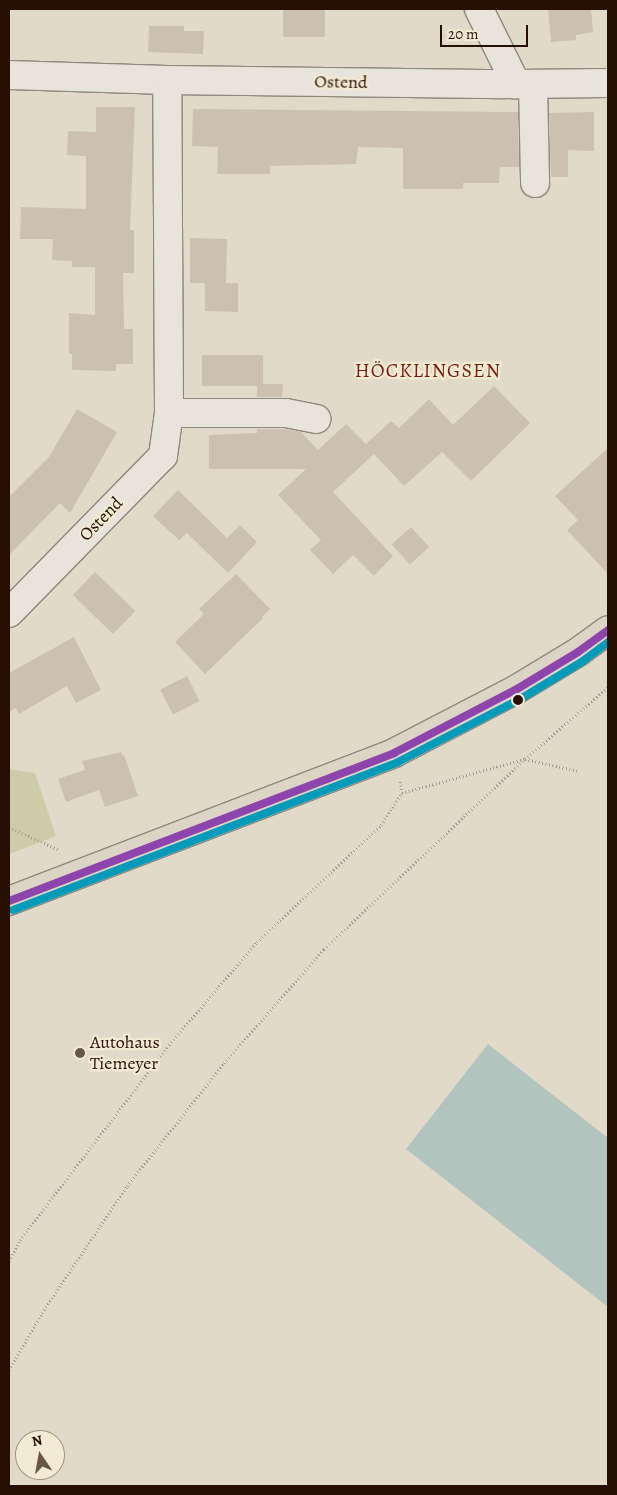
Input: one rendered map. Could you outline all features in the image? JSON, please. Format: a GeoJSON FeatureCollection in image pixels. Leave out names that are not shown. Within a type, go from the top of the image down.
{"type":"FeatureCollection","features":[{"type":"Feature","properties":{"kind":"main road"},"geometry":{"type":"LineString","coordinates":[[9,901],[394,753],[518,689],[578,652],[608,630]]}},
{"type":"Feature","properties":{"kind":"street"},"geometry":{"type":"LineString","coordinates":[[479,9],[524,84],[534,183]]}},
{"type":"Feature","properties":{"kind":"street","name":"Ostend"},"geometry":{"type":"LineString","coordinates":[[9,75],[167,80],[524,84],[608,83]]}},
{"type":"Feature","properties":{"kind":"street","name":"Ostend"},"geometry":{"type":"LineString","coordinates":[[9,613],[163,456],[169,413],[167,80]]}},
{"type":"Feature","properties":{"kind":"street"},"geometry":{"type":"LineString","coordinates":[[169,413],[286,413],[316,419]]}},
{"type":"Feature","properties":{"kind":"path"},"geometry":{"type":"LineString","coordinates":[[9,1370],[42,1312],[127,1186],[224,1063],[324,949],[525,759],[608,687]]}},
{"type":"Feature","properties":{"kind":"path"},"geometry":{"type":"LineString","coordinates":[[394,753],[402,793]]}},
{"type":"Feature","properties":{"kind":"path"},"geometry":{"type":"LineString","coordinates":[[9,1261],[20,1240],[169,1045],[256,942],[380,825],[402,793],[525,759],[579,771]]}},
{"type":"Feature","properties":{"kind":"path"},"geometry":{"type":"LineString","coordinates":[[9,827],[99,868]]}},
{"type":"Feature","properties":{"kind":"green space"},"geometry":{"type":"Polygon","coordinates":[[[9,769],[35,773],[56,836],[9,854],[9,769]]]}},
{"type":"Feature","properties":{"kind":"shaded area"},"geometry":{"type":"Polygon","coordinates":[[[488,1044],[608,1138],[608,1307],[406,1149],[488,1044]]]}},
{"type":"Feature","properties":{"kind":"building"},"geometry":{"type":"Polygon","coordinates":[[[283,9],[325,9],[325,37],[283,37],[283,9]]]}},
{"type":"Feature","properties":{"kind":"building"},"geometry":{"type":"Polygon","coordinates":[[[548,9],[591,9],[593,32],[576,35],[576,40],[551,42],[548,9]]]}},
{"type":"Feature","properties":{"kind":"building"},"geometry":{"type":"Polygon","coordinates":[[[149,26],[184,26],[184,31],[204,31],[203,54],[148,52],[149,26]]]}},
{"type":"Feature","properties":{"kind":"building"},"geometry":{"type":"Polygon","coordinates":[[[96,107],[135,107],[130,230],[134,230],[134,273],[123,273],[124,329],[133,329],[133,364],[116,364],[116,371],[72,370],[72,354],[69,354],[69,313],[95,315],[95,267],[72,267],[72,261],[52,260],[53,239],[20,239],[21,207],[86,209],[86,156],[67,155],[68,131],[96,132],[96,107]]]}},
{"type":"Feature","properties":{"kind":"building"},"geometry":{"type":"Polygon","coordinates":[[[193,109],[518,112],[519,167],[500,167],[499,183],[463,183],[463,189],[403,189],[403,148],[358,147],[356,164],[270,166],[270,174],[217,174],[218,147],[192,146],[193,109]]]}},
{"type":"Feature","properties":{"kind":"building"},"geometry":{"type":"Polygon","coordinates":[[[594,112],[594,151],[568,150],[568,177],[551,177],[549,113],[594,112]]]}},
{"type":"Feature","properties":{"kind":"building"},"geometry":{"type":"Polygon","coordinates":[[[190,238],[227,239],[226,283],[238,283],[238,312],[205,311],[205,283],[190,283],[190,238]]]}},
{"type":"Feature","properties":{"kind":"building"},"geometry":{"type":"Polygon","coordinates":[[[202,355],[263,355],[263,384],[283,384],[282,397],[257,397],[257,386],[202,386],[202,355]]]}},
{"type":"Feature","properties":{"kind":"building"},"geometry":{"type":"Polygon","coordinates":[[[494,386],[530,423],[471,481],[442,452],[404,486],[374,454],[333,492],[393,556],[374,576],[353,555],[333,574],[310,550],[321,540],[278,495],[306,469],[209,469],[209,435],[257,433],[257,429],[284,429],[301,432],[318,450],[346,424],[366,444],[391,421],[399,428],[429,399],[453,425],[494,386]]]}},
{"type":"Feature","properties":{"kind":"building"},"geometry":{"type":"Polygon","coordinates":[[[77,409],[117,432],[70,513],[60,503],[9,555],[9,497],[49,457],[77,409]]]}},
{"type":"Feature","properties":{"kind":"building"},"geometry":{"type":"Polygon","coordinates":[[[608,448],[608,574],[567,530],[578,520],[555,496],[608,448]]]}},
{"type":"Feature","properties":{"kind":"building"},"geometry":{"type":"Polygon","coordinates":[[[178,490],[227,538],[240,525],[257,542],[228,573],[187,533],[179,540],[153,516],[178,490]]]}},
{"type":"Feature","properties":{"kind":"building"},"geometry":{"type":"Polygon","coordinates":[[[411,527],[429,547],[410,564],[392,544],[411,527]]]}},
{"type":"Feature","properties":{"kind":"building"},"geometry":{"type":"Polygon","coordinates":[[[95,572],[135,611],[113,634],[73,595],[95,572]]]}},
{"type":"Feature","properties":{"kind":"building"},"geometry":{"type":"Polygon","coordinates":[[[236,574],[270,609],[205,674],[175,642],[204,614],[199,609],[236,574]]]}},
{"type":"Feature","properties":{"kind":"building"},"geometry":{"type":"Polygon","coordinates":[[[74,637],[101,690],[76,703],[67,686],[19,714],[16,708],[9,712],[9,673],[74,637]]]}},
{"type":"Feature","properties":{"kind":"building"},"geometry":{"type":"Polygon","coordinates":[[[187,676],[200,701],[173,715],[160,690],[187,676]]]}},
{"type":"Feature","properties":{"kind":"building"},"geometry":{"type":"Polygon","coordinates":[[[121,752],[122,756],[124,755],[138,796],[105,807],[99,790],[66,802],[58,779],[85,770],[82,761],[121,752]]]}},
{"type":"Feature","properties":{"kind":"transit line"},"geometry":{"type":"LineString","coordinates":[[9,901],[394,753],[517,689],[578,652],[608,630]]}},
{"type":"Feature","properties":{"kind":"transit line"},"geometry":{"type":"LineString","coordinates":[[13,910],[398,762],[522,698],[583,661],[608,642]]}},
{"type":"Feature","properties":{"kind":"place","name":"Autohaus Tiemeyer"},"geometry":{"type":"Point","coordinates":[80,1053]}},
{"type":"Feature","properties":{"kind":"district","name":"HÖCKLINGSEN"},"geometry":{"type":"Point","coordinates":[428,370]}}]}
